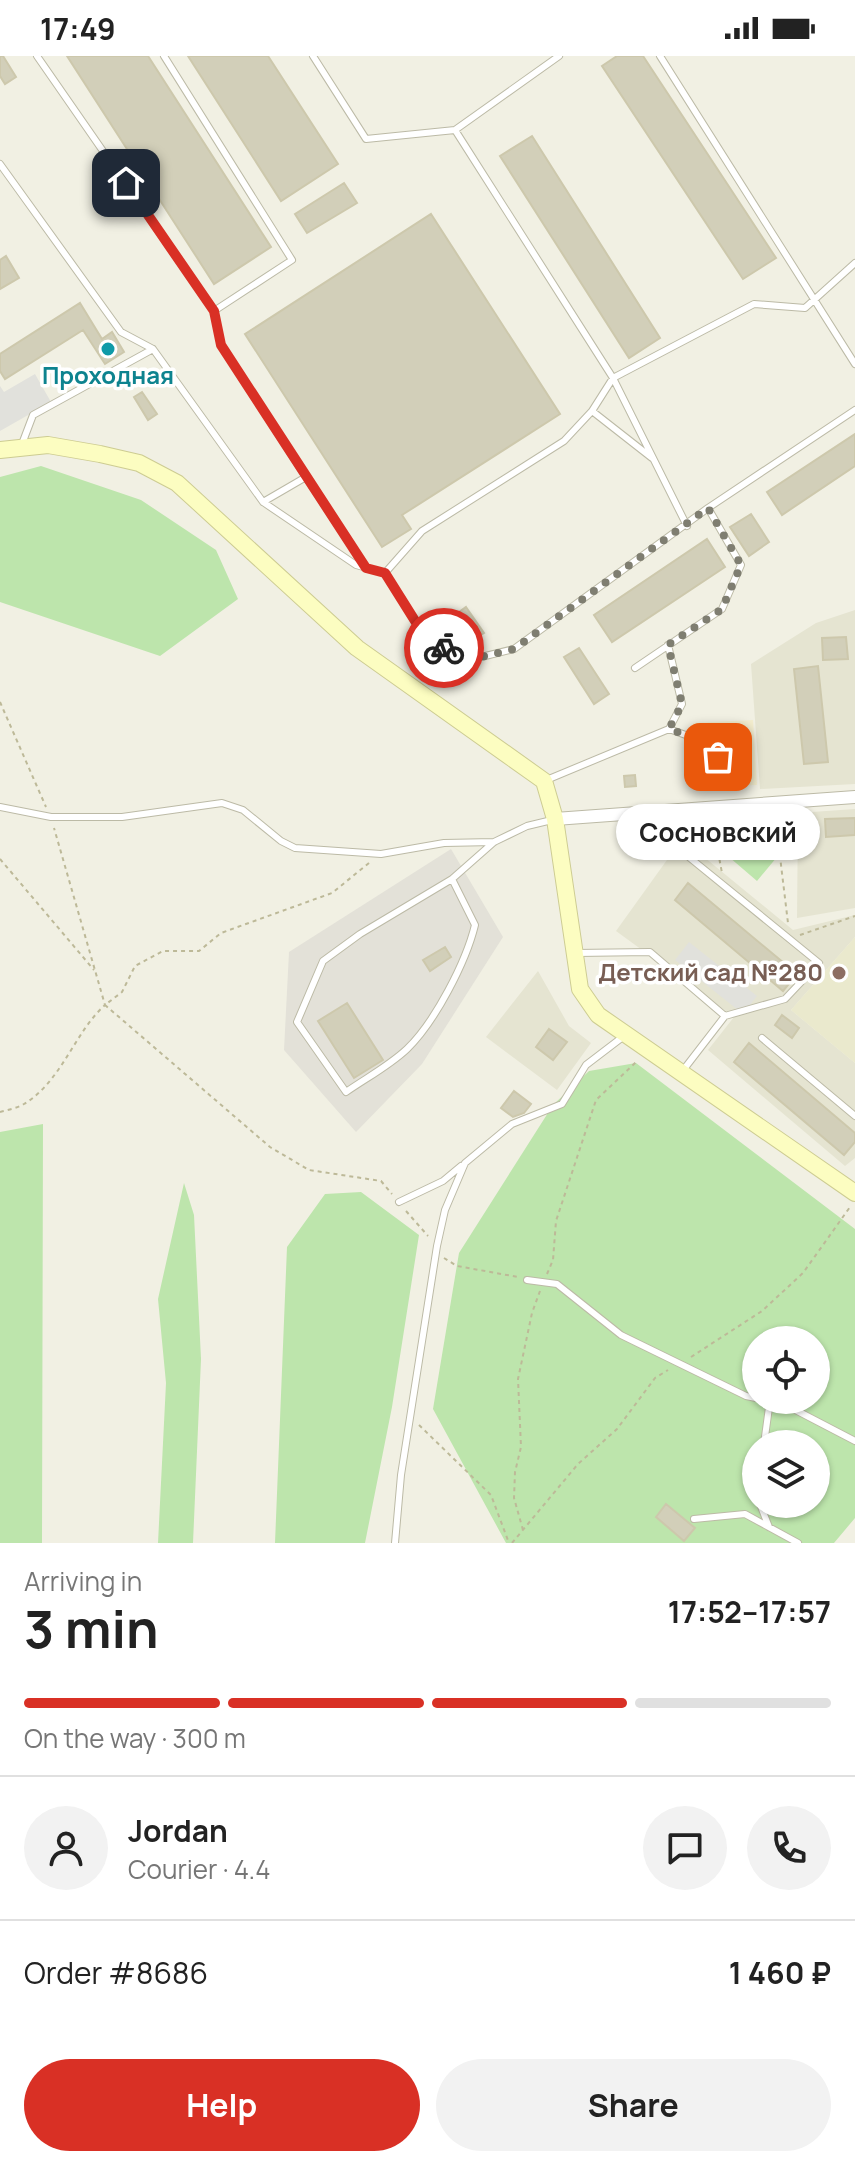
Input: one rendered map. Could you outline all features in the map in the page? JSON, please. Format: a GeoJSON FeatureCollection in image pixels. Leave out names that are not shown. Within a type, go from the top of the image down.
{"type":"FeatureCollection","features":[{"type":"Feature","properties":{"kind":"street"},"geometry":{"type":"LineString","coordinates":[[0,450],[48,445],[100,454],[139,463],[177,483],[357,648],[544,781],[555,819],[580,989],[598,1015],[851,1185]]}},
{"type":"Feature","properties":{"kind":"street"},"geometry":{"type":"LineString","coordinates":[[555,819],[855,797]]}},
{"type":"Feature","properties":{"kind":"lane"},"geometry":{"type":"LineString","coordinates":[[37,56],[214,311],[221,345],[366,568]]}},
{"type":"Feature","properties":{"kind":"lane"},"geometry":{"type":"LineString","coordinates":[[164,56],[292,260],[214,311]]}},
{"type":"Feature","properties":{"kind":"lane"},"geometry":{"type":"LineString","coordinates":[[313,56],[366,139],[455,130],[559,56]]}},
{"type":"Feature","properties":{"kind":"lane"},"geometry":{"type":"LineString","coordinates":[[660,56],[855,364]]}},
{"type":"Feature","properties":{"kind":"lane"},"geometry":{"type":"LineString","coordinates":[[455,130],[613,378],[687,526]]}},
{"type":"Feature","properties":{"kind":"lane"},"geometry":{"type":"LineString","coordinates":[[0,164],[121,332],[153,349],[263,502],[356,565],[385,573],[427,640],[469,660],[514,649],[708,508],[855,410]]}},
{"type":"Feature","properties":{"kind":"lane"},"geometry":{"type":"LineString","coordinates":[[385,573],[422,531],[564,441],[592,411],[613,378],[754,304],[805,308],[855,263]]}},
{"type":"Feature","properties":{"kind":"lane"},"geometry":{"type":"LineString","coordinates":[[20,448],[33,415],[153,349]]}},
{"type":"Feature","properties":{"kind":"lane"},"geometry":{"type":"LineString","coordinates":[[592,411],[654,460]]}},
{"type":"Feature","properties":{"kind":"lane"},"geometry":{"type":"LineString","coordinates":[[263,502],[306,477]]}},
{"type":"Feature","properties":{"kind":"lane"},"geometry":{"type":"LineString","coordinates":[[635,668],[722,609],[741,565],[708,508]]}},
{"type":"Feature","properties":{"kind":"lane"},"geometry":{"type":"LineString","coordinates":[[544,781],[669,729],[682,704],[668,645]]}},
{"type":"Feature","properties":{"kind":"lane"},"geometry":{"type":"LineString","coordinates":[[669,729],[694,738],[716,741],[718,757]]}},
{"type":"Feature","properties":{"kind":"lane"},"geometry":{"type":"LineString","coordinates":[[0,807],[51,817],[122,817],[222,803],[243,810],[281,841],[295,848],[381,854],[444,843],[494,842]]}},
{"type":"Feature","properties":{"kind":"lane"},"geometry":{"type":"LineString","coordinates":[[672,810],[690,858],[819,963],[785,999],[725,1016],[681,1073]]}},
{"type":"Feature","properties":{"kind":"lane"},"geometry":{"type":"LineString","coordinates":[[452,879],[475,925],[471,943],[428,1026],[405,1051],[346,1092],[297,1022],[323,961],[360,934],[452,879],[494,842],[527,826],[555,819]]}},
{"type":"Feature","properties":{"kind":"lane"},"geometry":{"type":"LineString","coordinates":[[576,953],[650,952],[725,1016]]}},
{"type":"Feature","properties":{"kind":"lane"},"geometry":{"type":"LineString","coordinates":[[399,1202],[443,1181],[512,1124],[562,1104],[586,1065],[626,1035]]}},
{"type":"Feature","properties":{"kind":"lane"},"geometry":{"type":"LineString","coordinates":[[762,1038],[855,1116]]}},
{"type":"Feature","properties":{"kind":"lane"},"geometry":{"type":"LineString","coordinates":[[395,1543],[401,1475],[436,1250],[445,1210],[465,1163]]}},
{"type":"Feature","properties":{"kind":"lane"},"geometry":{"type":"LineString","coordinates":[[527,1280],[557,1284],[621,1335],[742,1394]]}},
{"type":"Feature","properties":{"kind":"lane"},"geometry":{"type":"LineString","coordinates":[[803,1414],[855,1441]]}},
{"type":"Feature","properties":{"kind":"lane"},"geometry":{"type":"LineString","coordinates":[[694,1519],[745,1514],[798,1543]]}},
{"type":"Feature","properties":{"kind":"lane"},"geometry":{"type":"LineString","coordinates":[[765,1518],[769,1527]]}},
{"type":"Feature","properties":{"kind":"path"},"geometry":{"type":"LineString","coordinates":[[0,702],[51,817],[105,1005],[270,1147],[309,1170],[381,1181],[436,1250],[457,1266],[527,1280]]}},
{"type":"Feature","properties":{"kind":"path"},"geometry":{"type":"LineString","coordinates":[[774,802],[789,939],[855,916]]}},
{"type":"Feature","properties":{"kind":"path"},"geometry":{"type":"LineString","coordinates":[[709,807],[725,887]]}},
{"type":"Feature","properties":{"kind":"path"},"geometry":{"type":"LineString","coordinates":[[0,1112],[24,1104],[59,1071],[93,1016],[122,992],[135,966],[163,951],[199,951],[221,933],[332,893],[381,854]]}},
{"type":"Feature","properties":{"kind":"path"},"geometry":{"type":"LineString","coordinates":[[0,859],[95,971]]}},
{"type":"Feature","properties":{"kind":"path"},"geometry":{"type":"LineString","coordinates":[[410,1416],[491,1495],[509,1543]]}},
{"type":"Feature","properties":{"kind":"shaded area"},"geometry":{"type":"Polygon","coordinates":[[[35,374],[51,402],[0,431],[0,386],[4,392],[35,374]]]}},
{"type":"Feature","properties":{"kind":"shaded area"},"geometry":{"type":"Polygon","coordinates":[[[855,610],[855,784],[760,789],[751,664],[816,623],[855,610]]]}},
{"type":"Feature","properties":{"kind":"shaded area"},"geometry":{"type":"Polygon","coordinates":[[[753,720],[757,785],[697,787],[693,723],[753,720]]]}},
{"type":"Feature","properties":{"kind":"shaded area"},"geometry":{"type":"Polygon","coordinates":[[[855,809],[855,908],[797,918],[798,813],[855,809]]]}},
{"type":"Feature","properties":{"kind":"shaded area"},"geometry":{"type":"Polygon","coordinates":[[[682,839],[793,930],[855,915],[855,937],[791,1010],[855,1063],[855,1158],[845,1166],[708,1050],[734,1017],[616,931],[682,839]]]}},
{"type":"Feature","properties":{"kind":"shaded area"},"geometry":{"type":"Polygon","coordinates":[[[451,849],[503,937],[422,1064],[356,1132],[284,1050],[289,952],[451,849]]]}},
{"type":"Feature","properties":{"kind":"shaded area","name":"Детский сад №280"},"geometry":{"type":"Polygon","coordinates":[[[855,937],[855,1063],[791,1010],[855,937]]]}},
{"type":"Feature","properties":{"kind":"shaded area"},"geometry":{"type":"Polygon","coordinates":[[[689,942],[757,996],[743,1014],[675,960],[689,942]]]}},
{"type":"Feature","properties":{"kind":"shaded area"},"geometry":{"type":"Polygon","coordinates":[[[538,971],[569,1026],[591,1043],[557,1090],[486,1037],[538,971]]]}},
{"type":"Feature","properties":{"kind":"green space"},"geometry":{"type":"Polygon","coordinates":[[[41,466],[141,500],[216,550],[238,599],[160,656],[0,602],[0,477],[41,466]]]}},
{"type":"Feature","properties":{"kind":"green space"},"geometry":{"type":"Polygon","coordinates":[[[741,828],[777,857],[757,881],[722,851],[741,828]]]}},
{"type":"Feature","properties":{"kind":"green space"},"geometry":{"type":"Polygon","coordinates":[[[636,1063],[855,1229],[855,1518],[834,1543],[506,1543],[433,1409],[459,1253],[553,1105],[589,1071],[636,1063]]]}},
{"type":"Feature","properties":{"kind":"green space"},"geometry":{"type":"Polygon","coordinates":[[[43,1124],[42,1543],[0,1543],[0,1132],[43,1124]]]}},
{"type":"Feature","properties":{"kind":"green space"},"geometry":{"type":"Polygon","coordinates":[[[184,1183],[194,1215],[201,1359],[193,1543],[158,1543],[166,1383],[158,1299],[184,1183]]]}},
{"type":"Feature","properties":{"kind":"green space"},"geometry":{"type":"Polygon","coordinates":[[[361,1192],[419,1235],[392,1407],[365,1543],[275,1543],[287,1247],[325,1194],[361,1192]]]}},
{"type":"Feature","properties":{"kind":"building"},"geometry":{"type":"Polygon","coordinates":[[[0,56],[16,77],[5,84],[0,76],[0,56]]]}},
{"type":"Feature","properties":{"kind":"building"},"geometry":{"type":"Polygon","coordinates":[[[67,56],[148,56],[271,247],[214,284],[67,56]]]}},
{"type":"Feature","properties":{"kind":"building"},"geometry":{"type":"Polygon","coordinates":[[[188,56],[268,56],[338,164],[281,201],[188,56]]]}},
{"type":"Feature","properties":{"kind":"building"},"geometry":{"type":"Polygon","coordinates":[[[617,56],[643,56],[776,258],[743,279],[602,66],[617,56]]]}},
{"type":"Feature","properties":{"kind":"building"},"geometry":{"type":"Polygon","coordinates":[[[532,136],[660,338],[629,358],[500,156],[532,136]]]}},
{"type":"Feature","properties":{"kind":"building"},"geometry":{"type":"Polygon","coordinates":[[[344,183],[357,203],[307,233],[295,214],[344,183]]]}},
{"type":"Feature","properties":{"kind":"building"},"geometry":{"type":"Polygon","coordinates":[[[431,214],[560,414],[402,515],[411,529],[382,547],[245,334],[431,214]]]}},
{"type":"Feature","properties":{"kind":"building"},"geometry":{"type":"Polygon","coordinates":[[[6,256],[19,278],[0,289],[0,260],[6,256]]]}},
{"type":"Feature","properties":{"kind":"building"},"geometry":{"type":"Polygon","coordinates":[[[80,303],[102,339],[112,332],[124,352],[105,364],[83,330],[5,379],[0,371],[0,354],[80,303]]]}},
{"type":"Feature","properties":{"kind":"building"},"geometry":{"type":"Polygon","coordinates":[[[142,392],[157,414],[148,420],[134,397],[142,392]]]}},
{"type":"Feature","properties":{"kind":"building"},"geometry":{"type":"Polygon","coordinates":[[[855,434],[855,466],[782,515],[767,492],[855,434]]]}},
{"type":"Feature","properties":{"kind":"building"},"geometry":{"type":"Polygon","coordinates":[[[751,514],[769,542],[749,556],[730,527],[751,514]]]}},
{"type":"Feature","properties":{"kind":"building"},"geometry":{"type":"Polygon","coordinates":[[[707,539],[725,567],[612,642],[594,615],[707,539]]]}},
{"type":"Feature","properties":{"kind":"building"},"geometry":{"type":"Polygon","coordinates":[[[466,607],[484,633],[472,640],[455,615],[466,607]]]}},
{"type":"Feature","properties":{"kind":"building"},"geometry":{"type":"Polygon","coordinates":[[[846,637],[848,659],[823,660],[822,638],[846,637]]]}},
{"type":"Feature","properties":{"kind":"building"},"geometry":{"type":"Polygon","coordinates":[[[579,648],[609,694],[594,704],[564,657],[579,648]]]}},
{"type":"Feature","properties":{"kind":"building"},"geometry":{"type":"Polygon","coordinates":[[[818,666],[828,762],[804,764],[794,669],[818,666]]]}},
{"type":"Feature","properties":{"kind":"building"},"geometry":{"type":"Polygon","coordinates":[[[748,752],[749,781],[710,783],[709,770],[729,769],[728,753],[748,752]]]}},
{"type":"Feature","properties":{"kind":"building"},"geometry":{"type":"Polygon","coordinates":[[[635,775],[636,786],[625,787],[624,776],[635,775]]]}},
{"type":"Feature","properties":{"kind":"building"},"geometry":{"type":"Polygon","coordinates":[[[855,818],[855,835],[826,837],[825,819],[855,818]]]}},
{"type":"Feature","properties":{"kind":"building"},"geometry":{"type":"Polygon","coordinates":[[[688,883],[797,974],[783,991],[675,900],[688,883]]]}},
{"type":"Feature","properties":{"kind":"building"},"geometry":{"type":"Polygon","coordinates":[[[445,947],[451,957],[430,971],[423,960],[445,947]]]}},
{"type":"Feature","properties":{"kind":"building"},"geometry":{"type":"Polygon","coordinates":[[[347,1003],[383,1060],[354,1078],[318,1021],[347,1003]]]}},
{"type":"Feature","properties":{"kind":"building"},"geometry":{"type":"Polygon","coordinates":[[[782,1015],[799,1028],[792,1038],[775,1025],[782,1015]]]}},
{"type":"Feature","properties":{"kind":"building"},"geometry":{"type":"Polygon","coordinates":[[[549,1029],[567,1042],[553,1060],[536,1047],[549,1029]]]}},
{"type":"Feature","properties":{"kind":"building"},"geometry":{"type":"Polygon","coordinates":[[[749,1043],[855,1133],[855,1142],[844,1155],[734,1062],[749,1043]]]}},
{"type":"Feature","properties":{"kind":"building"},"geometry":{"type":"Polygon","coordinates":[[[514,1091],[531,1104],[524,1113],[513,1117],[501,1108],[514,1091]]]}},
{"type":"Feature","properties":{"kind":"building"},"geometry":{"type":"Polygon","coordinates":[[[666,1504],[695,1528],[684,1541],[656,1517],[666,1504]]]}},
{"type":"Feature","properties":{"kind":"way so far"},"geometry":{"type":"LineString","coordinates":[[444,648],[469,660],[514,649],[708,508],[741,565],[722,609],[668,645],[682,704],[669,729],[694,738],[716,741],[718,757]]}},
{"type":"Feature","properties":{"kind":"place","name":"Проходная"},"geometry":{"type":"Point","coordinates":[108,349]}},
{"type":"Feature","properties":{"kind":"place","name":"Сосновский"},"geometry":{"type":"Point","coordinates":[718,757]}},
{"type":"Feature","properties":{"kind":"place","name":"Детский сад №280"},"geometry":{"type":"Point","coordinates":[839,973]}},
{"type":"Feature","properties":{"kind":"route"},"geometry":{"type":"LineString","coordinates":[[126,183],[214,311],[221,345],[366,568],[385,573],[427,640],[444,648]]}}]}
